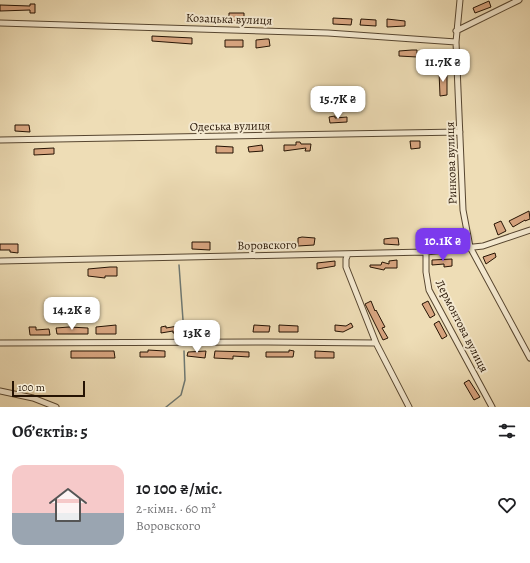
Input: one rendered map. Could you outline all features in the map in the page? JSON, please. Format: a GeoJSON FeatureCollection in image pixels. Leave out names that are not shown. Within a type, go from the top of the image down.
{"type":"FeatureCollection","features":[{"type":"Feature","properties":{"kind":"street","name":"Ринкова вулиця"},"geometry":{"type":"LineString","coordinates":[[460,0],[456,42],[463,210],[470,247],[530,358]]}},
{"type":"Feature","properties":{"kind":"street"},"geometry":{"type":"LineString","coordinates":[[456,31],[519,0]]}},
{"type":"Feature","properties":{"kind":"street","name":"Козацька вулиця"},"geometry":{"type":"LineString","coordinates":[[0,23],[328,32],[456,42]]}},
{"type":"Feature","properties":{"kind":"street","name":"Одеська вулиця"},"geometry":{"type":"LineString","coordinates":[[0,140],[460,132]]}},
{"type":"Feature","properties":{"kind":"street","name":"Воровского"},"geometry":{"type":"LineString","coordinates":[[0,261],[426,252],[470,247],[476,248],[530,230]]}},
{"type":"Feature","properties":{"kind":"street","name":"Лермонтова вулиця"},"geometry":{"type":"LineString","coordinates":[[426,252],[426,272],[429,290],[492,407]]}},
{"type":"Feature","properties":{"kind":"street"},"geometry":{"type":"LineString","coordinates":[[348,254],[346,259],[346,267],[376,343],[409,407]]}},
{"type":"Feature","properties":{"kind":"street"},"geometry":{"type":"LineString","coordinates":[[0,343],[376,343]]}},
{"type":"Feature","properties":{"kind":"street"},"geometry":{"type":"LineString","coordinates":[[0,390],[33,398],[56,407]]}},
{"type":"Feature","properties":{"kind":"building"},"geometry":{"type":"Polygon","coordinates":[[[489,1],[491,7],[475,13],[473,8],[489,1]]]}},
{"type":"Feature","properties":{"kind":"building"},"geometry":{"type":"Polygon","coordinates":[[[30,4],[35,4],[35,13],[30,13],[30,10],[0,11],[0,5],[30,6],[30,4]]]}},
{"type":"Feature","properties":{"kind":"building"},"geometry":{"type":"Polygon","coordinates":[[[229,13],[244,13],[244,21],[229,21],[229,13]]]}},
{"type":"Feature","properties":{"kind":"building"},"geometry":{"type":"Polygon","coordinates":[[[333,18],[352,19],[351,25],[333,24],[333,18]]]}},
{"type":"Feature","properties":{"kind":"building"},"geometry":{"type":"Polygon","coordinates":[[[361,19],[376,20],[376,26],[360,25],[361,19]]]}},
{"type":"Feature","properties":{"kind":"building"},"geometry":{"type":"Polygon","coordinates":[[[387,19],[405,21],[405,26],[387,27],[387,19]]]}},
{"type":"Feature","properties":{"kind":"building"},"geometry":{"type":"Polygon","coordinates":[[[152,36],[192,38],[192,44],[152,41],[152,36]]]}},
{"type":"Feature","properties":{"kind":"building"},"geometry":{"type":"Polygon","coordinates":[[[269,39],[270,46],[256,48],[256,40],[269,39]]]}},
{"type":"Feature","properties":{"kind":"building"},"geometry":{"type":"Polygon","coordinates":[[[225,40],[243,40],[243,47],[225,47],[225,40]]]}},
{"type":"Feature","properties":{"kind":"building"},"geometry":{"type":"Polygon","coordinates":[[[417,50],[417,57],[399,56],[399,51],[417,50]]]}},
{"type":"Feature","properties":{"kind":"building"},"geometry":{"type":"Polygon","coordinates":[[[439,71],[447,72],[447,95],[440,96],[439,71]]]}},
{"type":"Feature","properties":{"kind":"building"},"geometry":{"type":"Polygon","coordinates":[[[335,116],[335,118],[347,117],[347,122],[330,123],[329,117],[335,116]]]}},
{"type":"Feature","properties":{"kind":"building"},"geometry":{"type":"Polygon","coordinates":[[[15,125],[29,125],[30,132],[15,131],[15,125]]]}},
{"type":"Feature","properties":{"kind":"building"},"geometry":{"type":"Polygon","coordinates":[[[410,141],[420,141],[420,148],[411,149],[410,141]]]}},
{"type":"Feature","properties":{"kind":"building"},"geometry":{"type":"Polygon","coordinates":[[[296,142],[300,142],[301,144],[311,144],[310,151],[305,151],[306,148],[284,151],[284,145],[296,145],[296,142]]]}},
{"type":"Feature","properties":{"kind":"building"},"geometry":{"type":"Polygon","coordinates":[[[262,145],[263,151],[249,152],[248,147],[262,145]]]}},
{"type":"Feature","properties":{"kind":"building"},"geometry":{"type":"Polygon","coordinates":[[[216,146],[233,147],[233,153],[216,153],[216,146]]]}},
{"type":"Feature","properties":{"kind":"building"},"geometry":{"type":"Polygon","coordinates":[[[54,148],[54,154],[34,155],[34,149],[54,148]]]}},
{"type":"Feature","properties":{"kind":"building"},"geometry":{"type":"Polygon","coordinates":[[[529,211],[530,219],[525,220],[513,227],[509,221],[529,211]]]}},
{"type":"Feature","properties":{"kind":"building"},"geometry":{"type":"Polygon","coordinates":[[[501,221],[506,231],[498,235],[494,224],[501,221]]]}},
{"type":"Feature","properties":{"kind":"building"},"geometry":{"type":"Polygon","coordinates":[[[298,238],[315,238],[314,245],[298,246],[298,238]]]}},
{"type":"Feature","properties":{"kind":"building"},"geometry":{"type":"Polygon","coordinates":[[[398,238],[399,245],[384,244],[384,239],[398,238]]]}},
{"type":"Feature","properties":{"kind":"building"},"geometry":{"type":"Polygon","coordinates":[[[192,242],[210,242],[210,250],[192,249],[192,242]]]}},
{"type":"Feature","properties":{"kind":"building"},"geometry":{"type":"Polygon","coordinates":[[[0,244],[18,244],[18,253],[10,252],[10,250],[0,250],[0,244]]]}},
{"type":"Feature","properties":{"kind":"building"},"geometry":{"type":"Polygon","coordinates":[[[495,253],[496,257],[486,264],[483,257],[495,253]]]}},
{"type":"Feature","properties":{"kind":"building"},"geometry":{"type":"Polygon","coordinates":[[[452,259],[452,266],[444,267],[444,264],[432,265],[432,260],[452,259]]]}},
{"type":"Feature","properties":{"kind":"building"},"geometry":{"type":"Polygon","coordinates":[[[397,260],[397,268],[385,268],[384,270],[370,267],[370,265],[381,265],[382,262],[389,264],[389,261],[397,260]]]}},
{"type":"Feature","properties":{"kind":"building"},"geometry":{"type":"Polygon","coordinates":[[[335,261],[335,266],[317,269],[317,263],[335,261]]]}},
{"type":"Feature","properties":{"kind":"building"},"geometry":{"type":"Polygon","coordinates":[[[117,267],[117,276],[105,276],[105,278],[88,276],[88,269],[117,267]]]}},
{"type":"Feature","properties":{"kind":"building"},"geometry":{"type":"Polygon","coordinates":[[[371,301],[375,311],[376,310],[385,327],[382,328],[388,338],[383,340],[365,304],[371,301]]]}},
{"type":"Feature","properties":{"kind":"building"},"geometry":{"type":"Polygon","coordinates":[[[428,301],[435,315],[430,318],[422,304],[428,301]]]}},
{"type":"Feature","properties":{"kind":"building"},"geometry":{"type":"Polygon","coordinates":[[[439,321],[447,336],[442,339],[434,324],[439,321]]]}},
{"type":"Feature","properties":{"kind":"building"},"geometry":{"type":"Polygon","coordinates":[[[351,323],[353,327],[343,332],[335,331],[335,325],[346,326],[351,323]]]}},
{"type":"Feature","properties":{"kind":"building"},"geometry":{"type":"Polygon","coordinates":[[[116,325],[116,334],[96,334],[96,327],[116,325]]]}},
{"type":"Feature","properties":{"kind":"building"},"geometry":{"type":"Polygon","coordinates":[[[254,325],[270,326],[269,332],[253,332],[254,325]]]}},
{"type":"Feature","properties":{"kind":"building"},"geometry":{"type":"Polygon","coordinates":[[[279,325],[298,326],[298,332],[279,332],[279,325]]]}},
{"type":"Feature","properties":{"kind":"building"},"geometry":{"type":"Polygon","coordinates":[[[166,326],[166,328],[178,326],[179,333],[173,333],[173,331],[161,333],[161,327],[166,326]]]}},
{"type":"Feature","properties":{"kind":"building"},"geometry":{"type":"Polygon","coordinates":[[[217,326],[218,333],[189,332],[189,327],[217,326]]]}},
{"type":"Feature","properties":{"kind":"building"},"geometry":{"type":"Polygon","coordinates":[[[29,327],[36,327],[36,330],[49,329],[50,335],[30,335],[29,327]]]}},
{"type":"Feature","properties":{"kind":"building"},"geometry":{"type":"Polygon","coordinates":[[[56,328],[88,328],[88,334],[57,334],[56,328]]]}},
{"type":"Feature","properties":{"kind":"building"},"geometry":{"type":"Polygon","coordinates":[[[148,350],[165,351],[165,357],[140,357],[140,352],[148,352],[148,350]]]}},
{"type":"Feature","properties":{"kind":"building"},"geometry":{"type":"Polygon","coordinates":[[[289,350],[294,351],[293,357],[266,357],[266,352],[289,352],[289,350]]]}},
{"type":"Feature","properties":{"kind":"building"},"geometry":{"type":"Polygon","coordinates":[[[71,351],[114,351],[115,358],[71,358],[71,351]]]}},
{"type":"Feature","properties":{"kind":"building"},"geometry":{"type":"Polygon","coordinates":[[[206,351],[205,358],[187,356],[188,352],[206,351]]]}},
{"type":"Feature","properties":{"kind":"building"},"geometry":{"type":"Polygon","coordinates":[[[215,351],[249,352],[249,357],[233,356],[233,359],[214,358],[215,351]]]}},
{"type":"Feature","properties":{"kind":"building"},"geometry":{"type":"Polygon","coordinates":[[[315,351],[334,352],[334,358],[315,358],[315,351]]]}},
{"type":"Feature","properties":{"kind":"building"},"geometry":{"type":"Polygon","coordinates":[[[469,380],[480,397],[474,400],[464,383],[469,380]]]}},
{"type":"Feature","properties":{"kind":"waterway"},"geometry":{"type":"LineString","coordinates":[[179,265],[183,337]]}},
{"type":"Feature","properties":{"kind":"waterway"},"geometry":{"type":"LineString","coordinates":[[166,407],[181,395],[185,380],[184,351]]}}]}
